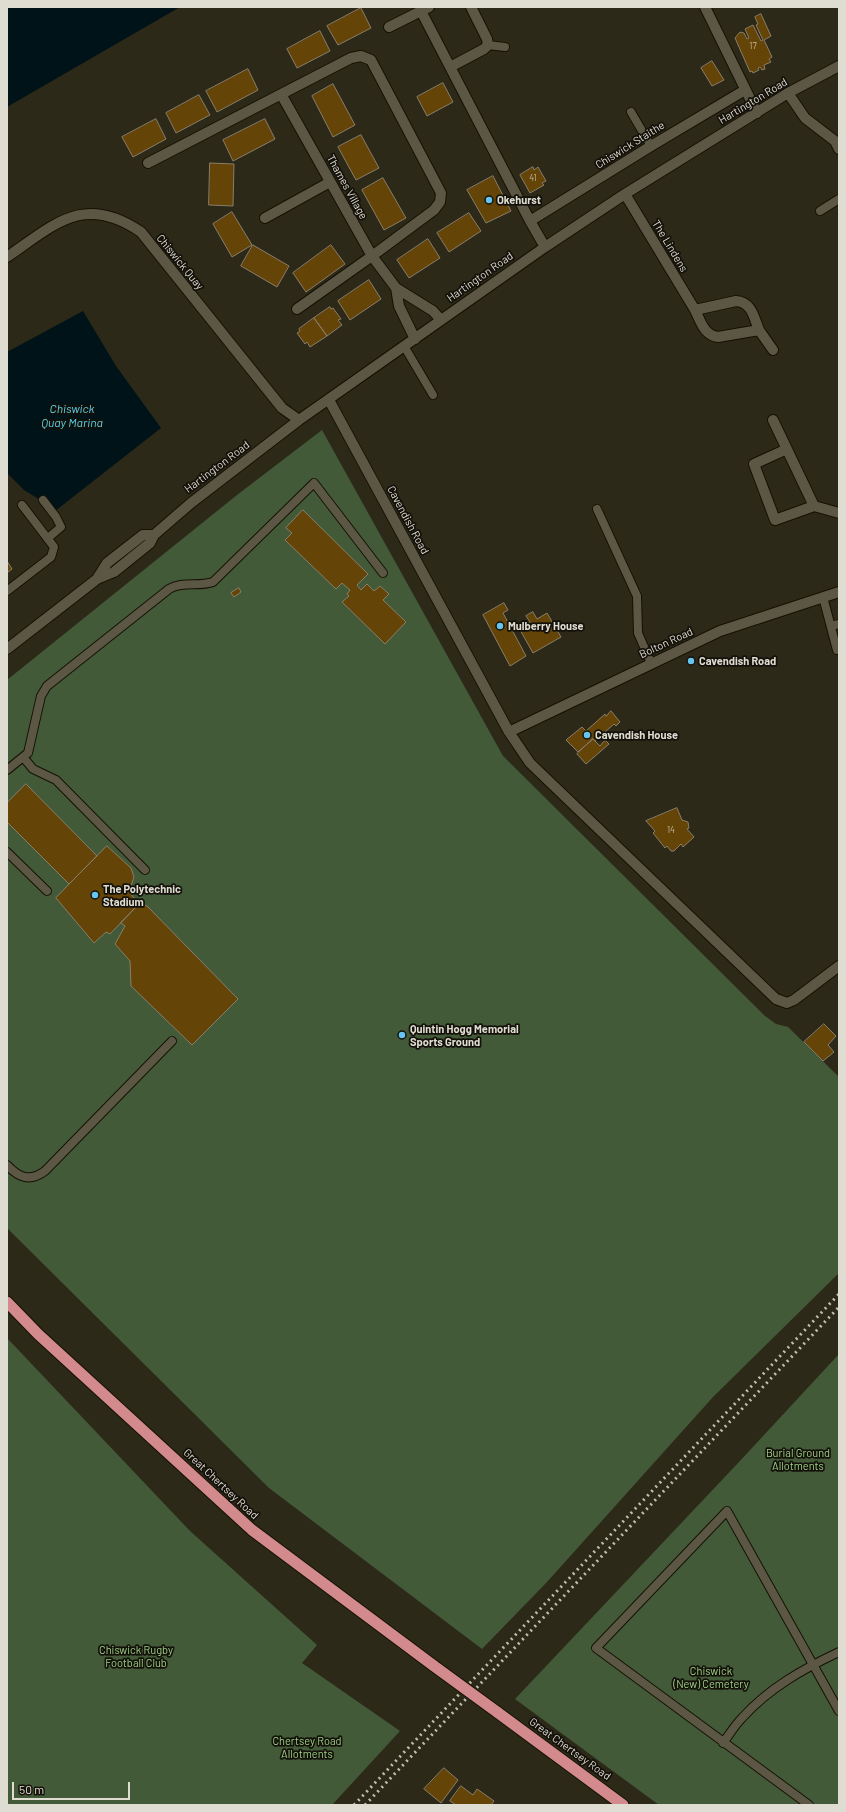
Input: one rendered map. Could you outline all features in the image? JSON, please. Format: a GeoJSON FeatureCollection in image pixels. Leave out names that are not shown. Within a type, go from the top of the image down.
{"type":"FeatureCollection","features":[{"type":"Feature","properties":{"kind":"highway","name":"Great Chertsey Road"},"geometry":{"type":"LineString","coordinates":[[7,1302],[38,1334],[252,1530],[623,1805]]}},
{"type":"Feature","properties":{"kind":"street"},"geometry":{"type":"LineString","coordinates":[[450,67],[484,49],[488,45],[487,39],[472,7]]}},
{"type":"Feature","properties":{"kind":"street"},"geometry":{"type":"LineString","coordinates":[[705,7],[757,113]]}},
{"type":"Feature","properties":{"kind":"street"},"geometry":{"type":"LineString","coordinates":[[389,28],[425,9],[450,67],[545,247]]}},
{"type":"Feature","properties":{"kind":"street"},"geometry":{"type":"LineString","coordinates":[[148,163],[351,58],[361,56],[371,60],[441,192],[440,202],[434,210],[297,309]]}},
{"type":"Feature","properties":{"kind":"street","name":"Hartington Road"},"geometry":{"type":"LineString","coordinates":[[7,649],[97,579],[114,572],[150,543],[154,535],[191,503],[299,420],[545,247],[624,194],[788,94],[839,66]]}},
{"type":"Feature","properties":{"kind":"street","name":"Chiswick Staithe"},"geometry":{"type":"LineString","coordinates":[[530,221],[650,146],[745,90]]}},
{"type":"Feature","properties":{"kind":"street","name":"Thames Village"},"geometry":{"type":"LineString","coordinates":[[281,94],[372,256],[396,288],[433,311],[441,320]]}},
{"type":"Feature","properties":{"kind":"street"},"geometry":{"type":"LineString","coordinates":[[788,94],[805,118],[835,141],[839,149]]}},
{"type":"Feature","properties":{"kind":"street"},"geometry":{"type":"LineString","coordinates":[[265,218],[330,182]]}},
{"type":"Feature","properties":{"kind":"street","name":"The Lindens"},"geometry":{"type":"LineString","coordinates":[[624,194],[695,310],[705,331],[711,336],[718,337],[759,330]]}},
{"type":"Feature","properties":{"kind":"street","name":"Chiswick Quay"},"geometry":{"type":"LineString","coordinates":[[7,257],[68,217],[92,214],[121,219],[141,232],[282,408],[299,420]]}},
{"type":"Feature","properties":{"kind":"street","name":"Thames Village"},"geometry":{"type":"LineString","coordinates":[[396,288],[399,306],[415,339]]}},
{"type":"Feature","properties":{"kind":"street"},"geometry":{"type":"LineString","coordinates":[[695,310],[736,301],[744,301],[749,306],[759,330],[774,350]]}},
{"type":"Feature","properties":{"kind":"street","name":"Cavendish Road"},"geometry":{"type":"LineString","coordinates":[[329,400],[509,732],[530,762],[776,999],[787,1003],[794,1000],[837,972]]}},
{"type":"Feature","properties":{"kind":"street"},"geometry":{"type":"LineString","coordinates":[[774,420],[814,506]]}},
{"type":"Feature","properties":{"kind":"street"},"geometry":{"type":"LineString","coordinates":[[787,449],[754,464],[775,520],[814,506],[839,513]]}},
{"type":"Feature","properties":{"kind":"street","name":"Bolton Road"},"geometry":{"type":"LineString","coordinates":[[509,732],[650,663],[720,631],[839,592]]}},
{"type":"Feature","properties":{"kind":"lane"},"geometry":{"type":"LineString","coordinates":[[488,45],[505,47]]}},
{"type":"Feature","properties":{"kind":"lane"},"geometry":{"type":"LineString","coordinates":[[631,112],[650,146]]}},
{"type":"Feature","properties":{"kind":"lane"},"geometry":{"type":"LineString","coordinates":[[820,211],[839,199]]}},
{"type":"Feature","properties":{"kind":"lane"},"geometry":{"type":"LineString","coordinates":[[404,346],[433,395]]}},
{"type":"Feature","properties":{"kind":"lane"},"geometry":{"type":"LineString","coordinates":[[7,770],[28,753],[41,696],[47,686],[169,589],[178,585],[201,585],[213,582],[314,483],[383,573]]}},
{"type":"Feature","properties":{"kind":"lane"},"geometry":{"type":"LineString","coordinates":[[43,500],[56,517],[61,527],[48,538]]}},
{"type":"Feature","properties":{"kind":"lane"},"geometry":{"type":"LineString","coordinates":[[7,592],[51,556],[54,547],[22,505]]}},
{"type":"Feature","properties":{"kind":"lane"},"geometry":{"type":"LineString","coordinates":[[597,509],[637,596],[638,633],[650,663]]}},
{"type":"Feature","properties":{"kind":"lane"},"geometry":{"type":"LineString","coordinates":[[823,597],[835,625],[837,650]]}},
{"type":"Feature","properties":{"kind":"lane"},"geometry":{"type":"LineString","coordinates":[[23,757],[33,769],[56,780],[145,870]]}},
{"type":"Feature","properties":{"kind":"lane"},"geometry":{"type":"LineString","coordinates":[[7,852],[47,891]]}},
{"type":"Feature","properties":{"kind":"lane"},"geometry":{"type":"LineString","coordinates":[[7,1165],[22,1178],[31,1178],[45,1171],[172,1041]]}},
{"type":"Feature","properties":{"kind":"lane"},"geometry":{"type":"LineString","coordinates":[[808,1805],[596,1648],[727,1511],[839,1711]]}},
{"type":"Feature","properties":{"kind":"lane"},"geometry":{"type":"LineString","coordinates":[[723,1743],[741,1718],[772,1689],[813,1664],[839,1652]]}},
{"type":"Feature","properties":{"kind":"green space","name":"Quintin Hogg Memorial Sports Ground"},"geometry":{"type":"Polygon","coordinates":[[[322,430],[503,756],[765,1016],[776,1024],[788,1027],[839,1077],[839,1273],[713,1397],[547,1582],[482,1649],[269,1488],[7,1228],[7,680],[237,495],[322,430]]]}},
{"type":"Feature","properties":{"kind":"green space","name":"Chiswick Rugby Football Club"},"geometry":{"type":"Polygon","coordinates":[[[7,1338],[190,1531],[317,1645],[302,1663],[400,1731],[332,1805],[7,1805],[7,1338]]]}},
{"type":"Feature","properties":{"kind":"green space","name":"Chiswick (New) Cemetery"},"geometry":{"type":"Polygon","coordinates":[[[839,1354],[839,1805],[659,1805],[515,1699],[839,1354]]]}},
{"type":"Feature","properties":{"kind":"water"},"geometry":{"type":"Polygon","coordinates":[[[7,7],[180,7],[7,107],[7,7]]]}},
{"type":"Feature","properties":{"kind":"water","name":"Chiswick Quay Marina"},"geometry":{"type":"Polygon","coordinates":[[[83,311],[116,366],[161,428],[50,515],[37,498],[24,490],[7,473],[7,352],[83,311]]]}},
{"type":"Feature","properties":{"kind":"building"},"geometry":{"type":"Polygon","coordinates":[[[361,8],[371,28],[338,45],[327,26],[361,8]]]}},
{"type":"Feature","properties":{"kind":"building"},"geometry":{"type":"Polygon","coordinates":[[[761,14],[771,36],[764,40],[772,57],[769,59],[771,62],[764,65],[765,69],[762,70],[760,67],[758,68],[759,70],[753,73],[752,71],[750,72],[735,38],[740,32],[744,33],[747,39],[749,38],[745,29],[753,25],[761,41],[763,40],[756,25],[758,24],[755,17],[761,14]]]}},
{"type":"Feature","properties":{"kind":"building"},"geometry":{"type":"Polygon","coordinates":[[[320,31],[330,51],[297,68],[287,49],[320,31]]]}},
{"type":"Feature","properties":{"kind":"building"},"geometry":{"type":"Polygon","coordinates":[[[712,61],[724,80],[712,86],[701,68],[712,61]]]}},
{"type":"Feature","properties":{"kind":"building"},"geometry":{"type":"Polygon","coordinates":[[[248,69],[258,90],[217,112],[206,91],[248,69]]]}},
{"type":"Feature","properties":{"kind":"building"},"geometry":{"type":"Polygon","coordinates":[[[443,83],[453,102],[427,116],[417,97],[443,83]]]}},
{"type":"Feature","properties":{"kind":"building"},"geometry":{"type":"Polygon","coordinates":[[[333,84],[355,125],[333,137],[312,96],[333,84]]]}},
{"type":"Feature","properties":{"kind":"building"},"geometry":{"type":"Polygon","coordinates":[[[199,95],[210,115],[176,133],[166,113],[199,95]]]}},
{"type":"Feature","properties":{"kind":"building"},"geometry":{"type":"Polygon","coordinates":[[[156,119],[166,139],[133,157],[122,137],[156,119]]]}},
{"type":"Feature","properties":{"kind":"building"},"geometry":{"type":"Polygon","coordinates":[[[265,119],[275,139],[233,161],[223,140],[265,119]]]}},
{"type":"Feature","properties":{"kind":"building"},"geometry":{"type":"Polygon","coordinates":[[[361,135],[379,168],[356,180],[338,147],[361,135]]]}},
{"type":"Feature","properties":{"kind":"building"},"geometry":{"type":"Polygon","coordinates":[[[210,163],[234,164],[233,206],[209,205],[210,163]]]}},
{"type":"Feature","properties":{"kind":"building"},"geometry":{"type":"Polygon","coordinates":[[[533,167],[534,170],[538,167],[546,181],[542,183],[544,185],[530,193],[520,175],[533,167]]]}},
{"type":"Feature","properties":{"kind":"building","name":"Okehurst"},"geometry":{"type":"Polygon","coordinates":[[[493,176],[511,211],[486,223],[467,190],[493,176]]]}},
{"type":"Feature","properties":{"kind":"building"},"geometry":{"type":"Polygon","coordinates":[[[383,178],[406,218],[384,230],[362,190],[383,178]]]}},
{"type":"Feature","properties":{"kind":"building"},"geometry":{"type":"Polygon","coordinates":[[[232,212],[252,245],[232,257],[213,224],[232,212]]]}},
{"type":"Feature","properties":{"kind":"building"},"geometry":{"type":"Polygon","coordinates":[[[469,213],[481,231],[449,252],[437,233],[469,213]]]}},
{"type":"Feature","properties":{"kind":"building"},"geometry":{"type":"Polygon","coordinates":[[[428,239],[440,258],[409,278],[397,260],[428,239]]]}},
{"type":"Feature","properties":{"kind":"building"},"geometry":{"type":"Polygon","coordinates":[[[253,245],[289,266],[277,287],[241,266],[253,245]]]}},
{"type":"Feature","properties":{"kind":"building"},"geometry":{"type":"Polygon","coordinates":[[[331,245],[345,264],[306,292],[293,273],[331,245]]]}},
{"type":"Feature","properties":{"kind":"building"},"geometry":{"type":"Polygon","coordinates":[[[369,280],[381,299],[350,320],[338,301],[369,280]]]}},
{"type":"Feature","properties":{"kind":"building"},"geometry":{"type":"Polygon","coordinates":[[[330,307],[331,309],[333,308],[341,319],[338,320],[342,325],[327,336],[314,318],[330,307]]]}},
{"type":"Feature","properties":{"kind":"building"},"geometry":{"type":"Polygon","coordinates":[[[314,318],[327,336],[310,347],[307,342],[305,344],[297,333],[300,331],[299,329],[314,318]]]}},
{"type":"Feature","properties":{"kind":"building"},"geometry":{"type":"Polygon","coordinates":[[[303,510],[368,574],[357,585],[361,590],[367,584],[374,591],[380,586],[389,594],[383,600],[406,622],[385,644],[342,602],[349,596],[347,594],[350,590],[342,583],[336,589],[285,540],[292,533],[286,528],[303,510]]]}},
{"type":"Feature","properties":{"kind":"building"},"geometry":{"type":"Polygon","coordinates":[[[7,561],[12,569],[7,573],[7,561]]]}},
{"type":"Feature","properties":{"kind":"building"},"geometry":{"type":"Polygon","coordinates":[[[239,588],[241,592],[234,597],[231,593],[239,588]]]}},
{"type":"Feature","properties":{"kind":"building","name":"Mulberry House"},"geometry":{"type":"Polygon","coordinates":[[[504,603],[508,610],[503,613],[526,656],[510,666],[483,615],[504,603]]]}},
{"type":"Feature","properties":{"kind":"building"},"geometry":{"type":"Polygon","coordinates":[[[533,612],[537,619],[547,613],[561,637],[533,653],[519,628],[530,622],[526,616],[533,612]]]}},
{"type":"Feature","properties":{"kind":"building","name":"Cavendish House"},"geometry":{"type":"Polygon","coordinates":[[[611,711],[620,722],[616,726],[614,724],[595,741],[593,739],[578,752],[566,740],[582,727],[586,731],[605,714],[606,716],[611,711]]]}},
{"type":"Feature","properties":{"kind":"building"},"geometry":{"type":"Polygon","coordinates":[[[593,739],[600,746],[605,740],[609,744],[586,764],[577,754],[593,739]]]}},
{"type":"Feature","properties":{"kind":"building"},"geometry":{"type":"Polygon","coordinates":[[[26,784],[97,856],[69,884],[7,822],[7,803],[26,784]]]}},
{"type":"Feature","properties":{"kind":"building"},"geometry":{"type":"Polygon","coordinates":[[[677,808],[682,820],[688,822],[689,828],[687,829],[694,837],[683,847],[681,844],[674,851],[671,851],[667,846],[665,848],[653,833],[655,831],[646,821],[677,808]]]}},
{"type":"Feature","properties":{"kind":"building","name":"The Polytechnic Stadium"},"geometry":{"type":"Polygon","coordinates":[[[107,846],[131,868],[134,877],[129,892],[139,904],[110,934],[106,932],[94,943],[56,898],[107,846]]]}},
{"type":"Feature","properties":{"kind":"building"},"geometry":{"type":"Polygon","coordinates":[[[139,904],[147,906],[238,999],[192,1045],[131,986],[130,961],[115,944],[125,926],[121,923],[139,904]]]}},
{"type":"Feature","properties":{"kind":"building"},"geometry":{"type":"Polygon","coordinates":[[[824,1024],[836,1036],[828,1045],[834,1052],[823,1061],[804,1042],[824,1024]]]}},
{"type":"Feature","properties":{"kind":"building"},"geometry":{"type":"Polygon","coordinates":[[[444,1768],[458,1780],[441,1803],[424,1789],[444,1768]]]}},
{"type":"Feature","properties":{"kind":"building"},"geometry":{"type":"Polygon","coordinates":[[[461,1786],[473,1795],[477,1789],[494,1801],[491,1805],[456,1805],[450,1801],[461,1786]]]}},
{"type":"Feature","properties":{"kind":"railway"},"geometry":{"type":"LineString","coordinates":[[354,1805],[839,1294]]}},
{"type":"Feature","properties":{"kind":"railway"},"geometry":{"type":"LineString","coordinates":[[365,1805],[839,1307]]}},
{"type":"Feature","properties":{"kind":"place","name":"Okehurst"},"geometry":{"type":"Point","coordinates":[489,200]}},
{"type":"Feature","properties":{"kind":"place","name":"Mulberry House"},"geometry":{"type":"Point","coordinates":[500,626]}},
{"type":"Feature","properties":{"kind":"place","name":"Cavendish Road"},"geometry":{"type":"Point","coordinates":[691,661]}},
{"type":"Feature","properties":{"kind":"place","name":"Cavendish House"},"geometry":{"type":"Point","coordinates":[587,735]}},
{"type":"Feature","properties":{"kind":"place","name":"The Polytechnic Stadium"},"geometry":{"type":"Point","coordinates":[95,895]}},
{"type":"Feature","properties":{"kind":"place","name":"Quintin Hogg Memorial Sports Ground"},"geometry":{"type":"Point","coordinates":[402,1035]}},
{"type":"Feature","properties":{"kind":"park label","name":"Burial Ground Allotments"},"geometry":{"type":"Point","coordinates":[798,1459]}},
{"type":"Feature","properties":{"kind":"park label","name":"Chertsey Road Allotments"},"geometry":{"type":"Point","coordinates":[307,1747]}}]}
